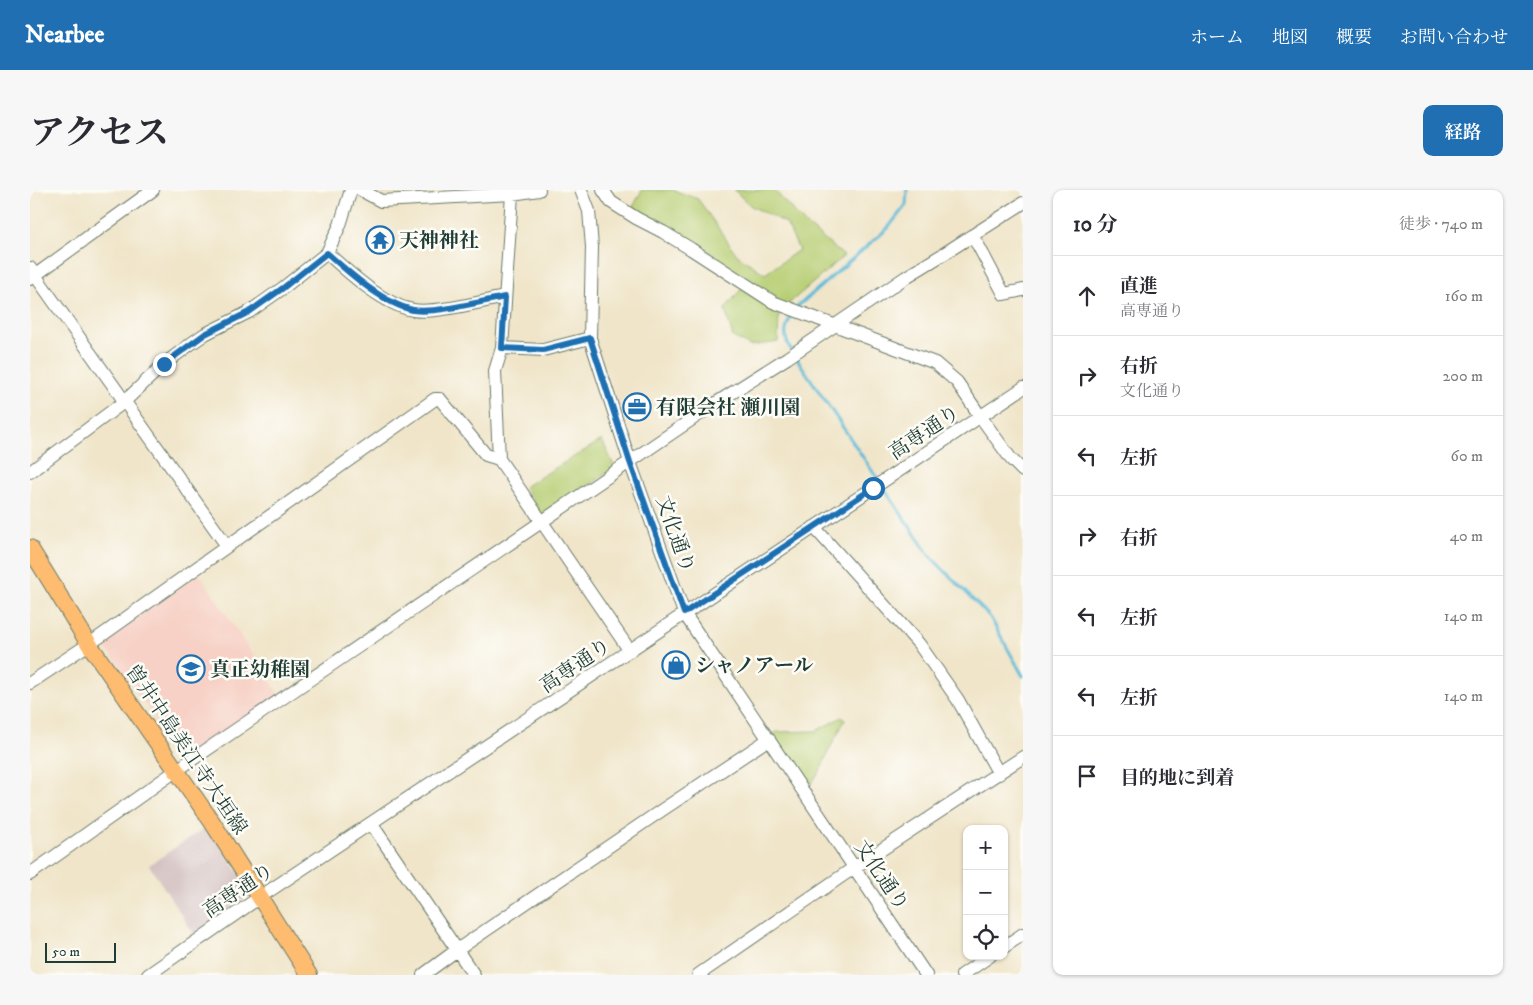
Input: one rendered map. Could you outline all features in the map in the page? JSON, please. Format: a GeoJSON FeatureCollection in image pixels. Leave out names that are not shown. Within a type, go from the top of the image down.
{"type":"FeatureCollection","features":[{"type":"Feature","properties":{"kind":"main road","name":"曽井中島美江寺大垣線"},"geometry":{"type":"LineString","coordinates":[[30,548],[89,644],[212,822],[309,975]]}},
{"type":"Feature","properties":{"kind":"street"},"geometry":{"type":"LineString","coordinates":[[153,190],[32,275],[227,546]]}},
{"type":"Feature","properties":{"kind":"street"},"geometry":{"type":"LineString","coordinates":[[30,472],[124,402],[164,364],[192,343],[205,334],[249,312],[327,253],[340,226],[351,190]]}},
{"type":"Feature","properties":{"kind":"street"},"geometry":{"type":"LineString","coordinates":[[361,190],[381,201],[512,194],[539,190]]}},
{"type":"Feature","properties":{"kind":"street"},"geometry":{"type":"LineString","coordinates":[[603,190],[612,202],[636,218],[677,240],[773,302],[935,363],[957,382],[1011,459],[1023,470]]}},
{"type":"Feature","properties":{"kind":"street","name":"文化通り"},"geometry":{"type":"LineString","coordinates":[[580,191],[589,211],[592,247],[590,338],[630,462],[684,613],[926,975]]}},
{"type":"Feature","properties":{"kind":"street"},"geometry":{"type":"LineString","coordinates":[[512,194],[502,348],[495,371],[499,459],[630,651]]}},
{"type":"Feature","properties":{"kind":"street"},"geometry":{"type":"LineString","coordinates":[[30,874],[177,770],[713,405],[799,350],[906,276],[1023,203]]}},
{"type":"Feature","properties":{"kind":"street"},"geometry":{"type":"LineString","coordinates":[[971,236],[978,245],[1004,294],[1023,290]]}},
{"type":"Feature","properties":{"kind":"street"},"geometry":{"type":"LineString","coordinates":[[327,253],[358,280],[395,305],[415,311],[438,310],[505,297]]}},
{"type":"Feature","properties":{"kind":"street"},"geometry":{"type":"LineString","coordinates":[[502,348],[543,350],[590,338]]}},
{"type":"Feature","properties":{"kind":"street","name":"高専通り"},"geometry":{"type":"LineString","coordinates":[[148,975],[260,897],[1023,388]]}},
{"type":"Feature","properties":{"kind":"street"},"geometry":{"type":"LineString","coordinates":[[30,683],[89,644],[435,399],[440,399],[486,455],[499,459]]}},
{"type":"Feature","properties":{"kind":"street"},"geometry":{"type":"LineString","coordinates":[[814,527],[920,644],[958,700],[999,774]]}},
{"type":"Feature","properties":{"kind":"street"},"geometry":{"type":"LineString","coordinates":[[423,975],[646,821],[769,739]]}},
{"type":"Feature","properties":{"kind":"street"},"geometry":{"type":"LineString","coordinates":[[698,975],[1023,757]]}},
{"type":"Feature","properties":{"kind":"street"},"geometry":{"type":"LineString","coordinates":[[371,823],[474,975]]}},
{"type":"Feature","properties":{"kind":"street"},"geometry":{"type":"LineString","coordinates":[[1008,944],[1023,934]]}},
{"type":"Feature","properties":{"kind":"street"},"geometry":{"type":"LineString","coordinates":[[962,975],[984,960]]}},
{"type":"Feature","properties":{"kind":"shaded area","name":"真正幼稚園"},"geometry":{"type":"Polygon","coordinates":[[[199,573],[280,696],[186,758],[138,695],[103,643],[199,573]]]}},
{"type":"Feature","properties":{"kind":"shaded area"},"geometry":{"type":"Polygon","coordinates":[[[208,826],[249,889],[248,896],[194,934],[149,865],[208,826]]]}},
{"type":"Feature","properties":{"kind":"green space"},"geometry":{"type":"Polygon","coordinates":[[[642,190],[673,190],[698,199],[737,255],[765,274],[799,250],[786,223],[751,206],[734,190],[774,190],[805,224],[844,256],[779,312],[778,342],[750,346],[733,337],[725,309],[747,282],[632,209],[642,190]]]}},
{"type":"Feature","properties":{"kind":"green space"},"geometry":{"type":"Polygon","coordinates":[[[602,440],[615,468],[543,516],[524,487],[602,440]]]}},
{"type":"Feature","properties":{"kind":"green space"},"geometry":{"type":"Polygon","coordinates":[[[842,717],[845,720],[820,771],[808,788],[772,734],[778,732],[816,731],[842,717]]]}},
{"type":"Feature","properties":{"kind":"waterway"},"geometry":{"type":"LineString","coordinates":[[797,307],[888,228],[906,205],[907,190]]}},
{"type":"Feature","properties":{"kind":"waterway"},"geometry":{"type":"LineString","coordinates":[[792,351],[787,341],[786,332],[788,322],[793,313]]}},
{"type":"Feature","properties":{"kind":"waterway"},"geometry":{"type":"LineString","coordinates":[[795,356],[879,481]]}},
{"type":"Feature","properties":{"kind":"waterway"},"geometry":{"type":"LineString","coordinates":[[883,487],[929,555],[990,617],[1023,676]]}},
{"type":"Feature","properties":{"kind":"place","name":"天神神社"},"geometry":{"type":"Point","coordinates":[380,240]}},
{"type":"Feature","properties":{"kind":"place","name":"有限会社 瀬川園"},"geometry":{"type":"Point","coordinates":[637,407]}},
{"type":"Feature","properties":{"kind":"place","name":"シャノアール"},"geometry":{"type":"Point","coordinates":[676,665]}},
{"type":"Feature","properties":{"kind":"place","name":"真正幼稚園"},"geometry":{"type":"Point","coordinates":[191,669]}},
{"type":"Feature","properties":{"kind":"route"},"geometry":{"type":"LineString","coordinates":[[164,364],[205,334],[249,312],[327,253],[358,280],[395,305],[415,311],[438,310],[505,297],[502,348],[543,350],[590,338],[630,462],[684,613],[873,488]]}}]}
